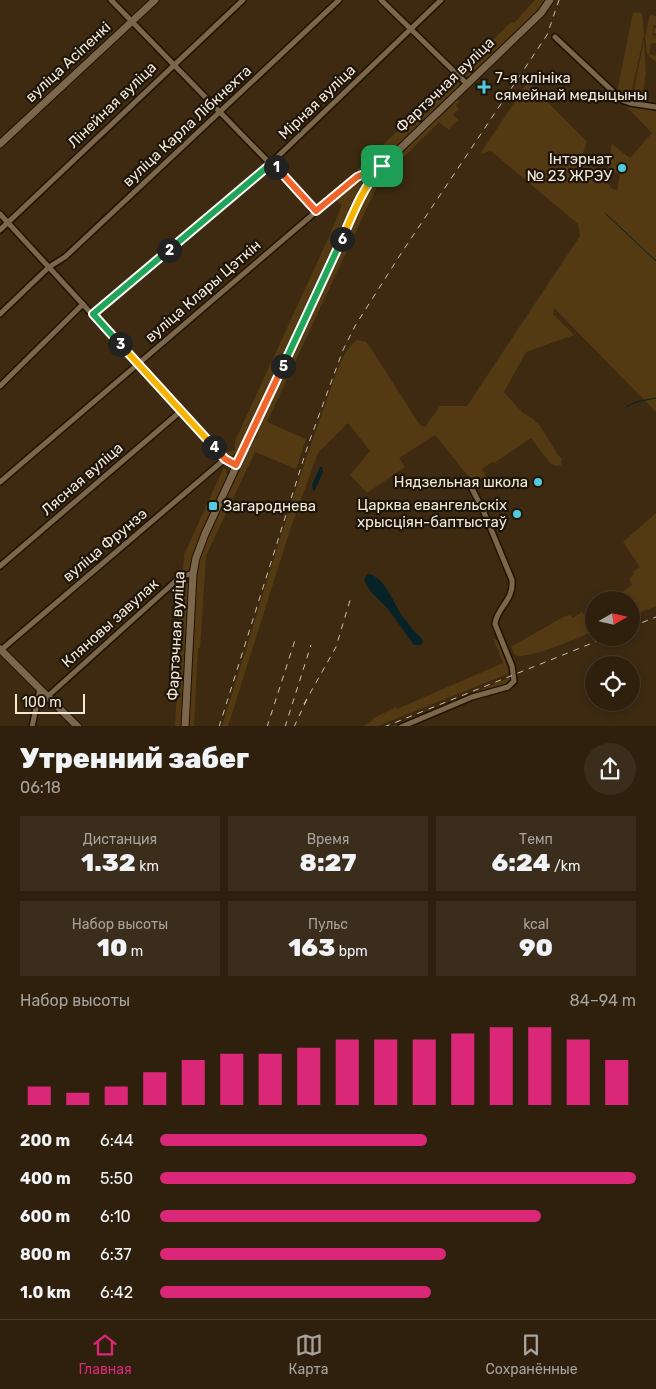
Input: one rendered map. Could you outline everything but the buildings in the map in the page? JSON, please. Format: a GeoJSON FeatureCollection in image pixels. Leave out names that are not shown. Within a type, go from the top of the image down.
{"type":"FeatureCollection","features":[{"type":"Feature","properties":{"kind":"street"},"geometry":{"type":"LineString","coordinates":[[110,0],[272,163],[316,211]]}},
{"type":"Feature","properties":{"kind":"street","name":"вуліца Асіпенкі"},"geometry":{"type":"LineString","coordinates":[[0,144],[155,0]]}},
{"type":"Feature","properties":{"kind":"street","name":"Лінейная вуліца"},"geometry":{"type":"LineString","coordinates":[[0,230],[243,0]]}},
{"type":"Feature","properties":{"kind":"street","name":"вуліца Карла Лібкнехта"},"geometry":{"type":"LineString","coordinates":[[0,314],[49,267],[65,257],[339,0]]}},
{"type":"Feature","properties":{"kind":"street"},"geometry":{"type":"LineString","coordinates":[[381,0],[466,83]]}},
{"type":"Feature","properties":{"kind":"street","name":"Мірная вуліца"},"geometry":{"type":"LineString","coordinates":[[93,314],[272,163],[441,0]]}},
{"type":"Feature","properties":{"kind":"street","name":"Фартэчная вуліца"},"geometry":{"type":"LineString","coordinates":[[185,726],[193,574],[197,553],[359,201],[372,176],[466,83],[541,13],[550,0]]}},
{"type":"Feature","properties":{"kind":"street"},"geometry":{"type":"LineString","coordinates":[[555,37],[624,101],[656,107]]}},
{"type":"Feature","properties":{"kind":"street","name":"вуліца Клары Цэткін"},"geometry":{"type":"LineString","coordinates":[[0,482],[357,177],[382,166]]}},
{"type":"Feature","properties":{"kind":"street"},"geometry":{"type":"LineString","coordinates":[[0,214],[225,459],[236,465]]}},
{"type":"Feature","properties":{"kind":"street"},"geometry":{"type":"LineString","coordinates":[[0,386],[83,304]]}},
{"type":"Feature","properties":{"kind":"street","name":"Лясная вуліца"},"geometry":{"type":"LineString","coordinates":[[0,566],[181,411]]}},
{"type":"Feature","properties":{"kind":"street","name":"вуліца Фрунзэ"},"geometry":{"type":"LineString","coordinates":[[1,649],[225,459]]}},
{"type":"Feature","properties":{"kind":"street"},"geometry":{"type":"LineString","coordinates":[[401,726],[472,697],[508,687],[514,681],[512,666],[495,624],[496,619],[510,598],[512,580],[468,481]]}},
{"type":"Feature","properties":{"kind":"street","name":"Кляновы завулак"},"geometry":{"type":"LineString","coordinates":[[48,696],[179,578],[193,574]]}},
{"type":"Feature","properties":{"kind":"street"},"geometry":{"type":"LineString","coordinates":[[1,649],[78,726]]}},
{"type":"Feature","properties":{"kind":"street"},"geometry":{"type":"LineString","coordinates":[[32,726],[40,689]]}},
{"type":"Feature","properties":{"kind":"shaded area"},"geometry":{"type":"Polygon","coordinates":[[[535,0],[547,0],[533,18],[471,76],[465,76],[461,72],[511,22],[514,23],[535,0]]]}},
{"type":"Feature","properties":{"kind":"shaded area"},"geometry":{"type":"Polygon","coordinates":[[[633,12],[642,13],[644,35],[630,99],[617,92],[633,12]]]}},
{"type":"Feature","properties":{"kind":"shaded area"},"geometry":{"type":"Polygon","coordinates":[[[650,15],[656,16],[656,26],[649,25],[654,26],[652,35],[656,36],[656,43],[651,43],[649,54],[656,56],[656,62],[647,54],[645,36],[650,15]]]}},
{"type":"Feature","properties":{"kind":"shaded area"},"geometry":{"type":"Polygon","coordinates":[[[644,41],[646,73],[643,92],[651,101],[645,100],[640,102],[632,99],[644,41]]]}},
{"type":"Feature","properties":{"kind":"shaded area"},"geometry":{"type":"Polygon","coordinates":[[[455,77],[460,83],[458,88],[391,151],[360,173],[357,170],[417,112],[422,117],[435,104],[432,100],[455,77]]]}},
{"type":"Feature","properties":{"kind":"shaded area"},"geometry":{"type":"Polygon","coordinates":[[[528,82],[587,142],[579,163],[597,169],[612,189],[617,190],[620,174],[610,171],[608,168],[612,144],[630,158],[652,133],[627,107],[656,110],[656,412],[554,308],[553,314],[574,335],[526,352],[504,392],[522,412],[540,426],[558,455],[562,458],[561,465],[555,466],[550,463],[531,438],[482,469],[486,476],[473,482],[435,435],[399,458],[405,467],[367,493],[350,475],[370,451],[348,423],[318,453],[291,527],[228,726],[222,726],[310,447],[341,361],[351,345],[357,340],[366,342],[420,425],[425,427],[440,406],[467,406],[580,236],[578,224],[491,151],[480,154],[528,82]]]}},
{"type":"Feature","properties":{"kind":"shaded area"},"geometry":{"type":"Polygon","coordinates":[[[453,100],[460,101],[456,105],[459,109],[453,114],[458,120],[449,129],[439,122],[379,182],[267,422],[306,439],[296,469],[255,452],[206,556],[200,648],[198,648],[194,726],[189,726],[197,573],[199,559],[206,541],[245,456],[257,436],[257,429],[365,197],[376,179],[382,176],[390,167],[390,163],[436,116],[439,118],[455,103],[453,100]]]}},
{"type":"Feature","properties":{"kind":"shaded area"},"geometry":{"type":"Polygon","coordinates":[[[360,181],[363,183],[362,187],[348,209],[348,213],[241,445],[233,455],[227,455],[224,453],[235,450],[235,441],[328,239],[342,205],[336,201],[346,190],[360,181]]]}},
{"type":"Feature","properties":{"kind":"shaded area"},"geometry":{"type":"Polygon","coordinates":[[[221,468],[226,469],[227,474],[224,486],[211,510],[193,555],[190,568],[180,574],[183,570],[184,555],[223,469],[221,468]]]}},
{"type":"Feature","properties":{"kind":"shaded area"},"geometry":{"type":"Polygon","coordinates":[[[656,513],[656,606],[640,612],[640,591],[623,591],[632,585],[629,579],[634,574],[633,572],[640,567],[623,542],[656,513]]]}},
{"type":"Feature","properties":{"kind":"shaded area"},"geometry":{"type":"Polygon","coordinates":[[[183,579],[189,584],[181,726],[175,726],[183,579]]]}},
{"type":"Feature","properties":{"kind":"shaded area"},"geometry":{"type":"Polygon","coordinates":[[[582,612],[585,616],[585,635],[541,652],[530,655],[515,655],[511,647],[563,617],[570,615],[573,618],[582,612]]]}},
{"type":"Feature","properties":{"kind":"shaded area"},"geometry":{"type":"Polygon","coordinates":[[[493,638],[498,641],[510,673],[378,726],[363,726],[396,707],[397,709],[503,663],[493,638]]]}},
{"type":"Feature","properties":{"kind":"shaded area"},"geometry":{"type":"Polygon","coordinates":[[[511,677],[510,682],[505,685],[392,726],[511,677]]]}},
{"type":"Feature","properties":{"kind":"water"},"geometry":{"type":"Polygon","coordinates":[[[320,467],[322,467],[323,472],[313,491],[312,485],[320,467]]]}},
{"type":"Feature","properties":{"kind":"water"},"geometry":{"type":"Polygon","coordinates":[[[367,574],[373,575],[383,584],[403,617],[423,641],[421,645],[414,645],[388,609],[371,592],[364,580],[367,574]]]}},
{"type":"Feature","properties":{"kind":"waterway"},"geometry":{"type":"LineString","coordinates":[[606,214],[656,261]]}},
{"type":"Feature","properties":{"kind":"waterway"},"geometry":{"type":"LineString","coordinates":[[626,407],[636,402],[656,398]]}},
{"type":"Feature","properties":{"kind":"railway"},"geometry":{"type":"LineString","coordinates":[[219,726],[308,445],[343,350],[355,326],[402,252],[547,35],[559,0]]}},
{"type":"Feature","properties":{"kind":"railway"},"geometry":{"type":"LineString","coordinates":[[304,704],[336,647],[351,597]]}},
{"type":"Feature","properties":{"kind":"railway"},"geometry":{"type":"LineString","coordinates":[[640,623],[656,617]]}},
{"type":"Feature","properties":{"kind":"railway"},"geometry":{"type":"LineString","coordinates":[[267,726],[296,637]]}},
{"type":"Feature","properties":{"kind":"railway"},"geometry":{"type":"LineString","coordinates":[[285,726],[311,645]]}},
{"type":"Feature","properties":{"kind":"railway"},"geometry":{"type":"LineString","coordinates":[[386,726],[585,646]]}},
{"type":"Feature","properties":{"kind":"railway"},"geometry":{"type":"LineString","coordinates":[[294,726],[307,699]]}},
{"type":"Feature","properties":{"kind":"place","name":"7-я клініка сямейнай медыцыны"},"geometry":{"type":"Point","coordinates":[484,87]}},
{"type":"Feature","properties":{"kind":"place","name":"Інтэрнат № 23 ЖРЭУ"},"geometry":{"type":"Point","coordinates":[622,168]}},
{"type":"Feature","properties":{"kind":"place","name":"Нядзельная школа"},"geometry":{"type":"Point","coordinates":[538,482]}},
{"type":"Feature","properties":{"kind":"place","name":"Загароднева"},"geometry":{"type":"Point","coordinates":[213,506]}},
{"type":"Feature","properties":{"kind":"place","name":"Царква евангельскіх хрысціян-баптыстаў"},"geometry":{"type":"Point","coordinates":[517,514]}},
{"type":"Feature","properties":{"kind":"route"},"geometry":{"type":"LineString","coordinates":[[272,163],[316,211],[364,172],[382,166],[372,176],[359,201],[236,465],[230,463],[93,314],[272,163]]}}]}
